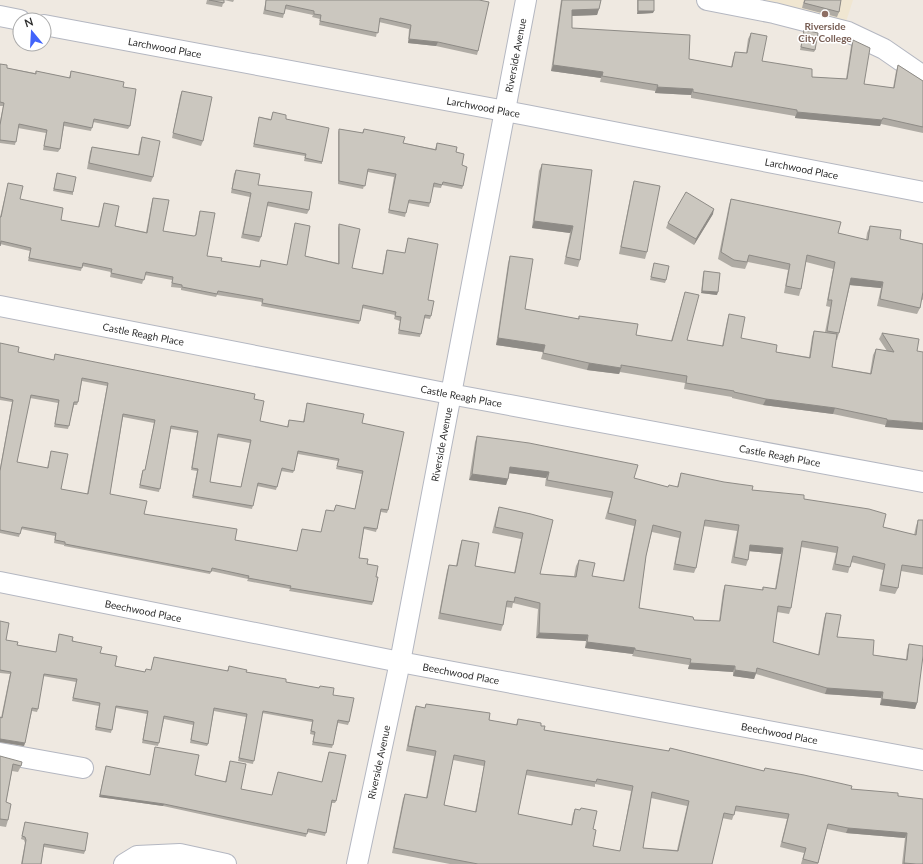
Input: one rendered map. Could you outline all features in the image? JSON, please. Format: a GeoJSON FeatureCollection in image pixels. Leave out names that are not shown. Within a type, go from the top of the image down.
{"type":"FeatureCollection","features":[{"type":"Feature","properties":{"kind":"street","name":"Riverside Avenue"},"geometry":{"type":"LineString","coordinates":[[357,864],[400,662],[526,0]]}},
{"type":"Feature","properties":{"kind":"street"},"geometry":{"type":"LineString","coordinates":[[707,0],[774,13],[848,32],[884,49],[923,76]]}},
{"type":"Feature","properties":{"kind":"street"},"geometry":{"type":"LineString","coordinates":[[0,16],[12,18]]}},
{"type":"Feature","properties":{"kind":"street","name":"Larchwood Place"},"geometry":{"type":"LineString","coordinates":[[52,26],[504,111],[923,192]]}},
{"type":"Feature","properties":{"kind":"street","name":"Castle Reagh Place"},"geometry":{"type":"LineString","coordinates":[[0,306],[450,394],[923,482]]}},
{"type":"Feature","properties":{"kind":"street","name":"Beechwood Place"},"geometry":{"type":"LineString","coordinates":[[0,582],[400,662],[923,760]]}},
{"type":"Feature","properties":{"kind":"street"},"geometry":{"type":"LineString","coordinates":[[0,753],[83,768]]}},
{"type":"Feature","properties":{"kind":"street"},"geometry":{"type":"LineString","coordinates":[[124,864],[137,856],[180,854],[226,864]]}},
{"type":"Feature","properties":{"kind":"shaded area","name":"Riverside City College"},"geometry":{"type":"Polygon","coordinates":[[[745,0],[853,0],[845,25],[745,0]]]}},
{"type":"Feature","properties":{"kind":"building"},"geometry":{"type":"Polygon","coordinates":[[[209,0],[224,0],[224,3],[209,0]]]}},
{"type":"Feature","properties":{"kind":"building"},"geometry":{"type":"Polygon","coordinates":[[[266,0],[479,0],[489,2],[478,51],[438,42],[409,39],[411,25],[380,18],[378,33],[320,21],[321,15],[314,14],[314,11],[286,5],[284,14],[265,10],[266,0]]]}},
{"type":"Feature","properties":{"kind":"building"},"geometry":{"type":"Polygon","coordinates":[[[562,0],[601,0],[599,9],[572,10],[572,28],[690,35],[689,59],[732,67],[735,52],[747,53],[751,33],[767,36],[762,61],[812,69],[812,77],[847,79],[853,40],[870,48],[864,84],[894,88],[898,65],[923,81],[923,127],[883,118],[882,120],[797,112],[797,110],[693,92],[693,89],[657,87],[658,85],[602,76],[603,72],[553,65],[562,0]]]}},
{"type":"Feature","properties":{"kind":"building"},"geometry":{"type":"Polygon","coordinates":[[[638,0],[654,0],[654,11],[638,11],[638,0]]]}},
{"type":"Feature","properties":{"kind":"building"},"geometry":{"type":"Polygon","coordinates":[[[805,0],[841,0],[839,12],[804,3],[805,0]]]}},
{"type":"Feature","properties":{"kind":"building"},"geometry":{"type":"Polygon","coordinates":[[[804,30],[818,33],[815,50],[801,47],[804,30]]]}},
{"type":"Feature","properties":{"kind":"building"},"geometry":{"type":"Polygon","coordinates":[[[0,64],[7,65],[7,68],[36,74],[36,71],[70,78],[71,71],[124,82],[123,87],[136,89],[130,126],[94,119],[92,128],[64,122],[60,149],[44,146],[47,130],[19,124],[16,142],[0,140],[0,125],[4,103],[0,102],[0,64]]]}},
{"type":"Feature","properties":{"kind":"building"},"geometry":{"type":"Polygon","coordinates":[[[182,91],[212,97],[203,141],[173,133],[182,91]]]}},
{"type":"Feature","properties":{"kind":"building"},"geometry":{"type":"Polygon","coordinates":[[[273,112],[286,115],[286,119],[329,128],[322,162],[305,158],[306,154],[254,144],[259,117],[271,120],[273,112]]]}},
{"type":"Feature","properties":{"kind":"building"},"geometry":{"type":"Polygon","coordinates":[[[339,129],[363,133],[364,129],[405,137],[403,143],[436,150],[437,143],[457,147],[456,152],[464,154],[462,165],[467,167],[463,186],[443,182],[442,185],[434,183],[430,203],[409,200],[406,213],[389,210],[396,174],[368,169],[365,186],[339,181],[339,129]]]}},
{"type":"Feature","properties":{"kind":"building"},"geometry":{"type":"Polygon","coordinates":[[[142,137],[160,141],[153,177],[89,163],[92,147],[139,155],[142,137]]]}},
{"type":"Feature","properties":{"kind":"building"},"geometry":{"type":"Polygon","coordinates":[[[542,164],[592,170],[580,260],[566,257],[573,226],[534,221],[542,164]]]}},
{"type":"Feature","properties":{"kind":"building"},"geometry":{"type":"Polygon","coordinates":[[[236,170],[260,174],[258,185],[312,192],[309,210],[268,202],[261,237],[243,234],[251,193],[232,189],[236,170]]]}},
{"type":"Feature","properties":{"kind":"building"},"geometry":{"type":"Polygon","coordinates":[[[57,173],[76,177],[73,192],[54,189],[57,173]]]}},
{"type":"Feature","properties":{"kind":"building"},"geometry":{"type":"Polygon","coordinates":[[[634,181],[660,186],[647,252],[621,247],[634,181]]]}},
{"type":"Feature","properties":{"kind":"building"},"geometry":{"type":"Polygon","coordinates":[[[8,183],[23,186],[20,199],[63,208],[61,220],[99,227],[104,203],[119,206],[115,226],[147,233],[153,198],[169,200],[163,231],[194,236],[196,235],[200,211],[215,213],[207,256],[222,258],[221,261],[260,267],[261,260],[287,265],[295,223],[310,226],[305,256],[339,264],[339,224],[360,229],[352,268],[383,274],[387,250],[405,253],[408,238],[438,244],[428,300],[434,301],[431,316],[425,315],[421,334],[399,330],[401,317],[395,316],[396,312],[363,305],[360,321],[262,303],[263,299],[218,291],[217,294],[182,287],[182,285],[172,283],[173,277],[146,272],[144,280],[111,273],[112,269],[83,263],[82,268],[29,258],[31,248],[1,241],[0,246],[0,217],[8,183]]]}},
{"type":"Feature","properties":{"kind":"building"},"geometry":{"type":"Polygon","coordinates":[[[686,192],[714,209],[696,239],[668,223],[686,192]]]}},
{"type":"Feature","properties":{"kind":"building"},"geometry":{"type":"Polygon","coordinates":[[[731,199],[841,222],[838,233],[868,240],[870,226],[901,230],[900,239],[923,244],[923,292],[920,308],[880,299],[883,282],[851,278],[839,333],[827,331],[832,300],[828,300],[835,262],[807,255],[801,289],[786,286],[790,264],[749,255],[747,262],[734,260],[721,252],[731,199]]]}},
{"type":"Feature","properties":{"kind":"building"},"geometry":{"type":"Polygon","coordinates":[[[510,256],[533,259],[525,309],[579,319],[579,316],[638,324],[636,335],[672,341],[685,292],[699,295],[687,340],[723,346],[729,314],[745,317],[741,338],[777,345],[776,352],[810,358],[814,331],[837,334],[832,367],[871,374],[876,349],[894,352],[882,333],[919,339],[917,351],[923,352],[923,423],[887,420],[835,408],[766,399],[734,391],[686,383],[687,376],[621,365],[621,368],[589,363],[543,353],[545,345],[498,338],[510,256]]]}},
{"type":"Feature","properties":{"kind":"building"},"geometry":{"type":"Polygon","coordinates":[[[654,263],[669,266],[666,280],[651,277],[654,263]]]}},
{"type":"Feature","properties":{"kind":"building"},"geometry":{"type":"Polygon","coordinates":[[[704,271],[720,273],[718,292],[702,291],[704,271]]]}},
{"type":"Feature","properties":{"kind":"building"},"geometry":{"type":"Polygon","coordinates":[[[0,343],[19,347],[18,352],[54,360],[55,354],[255,394],[254,399],[264,401],[260,421],[288,427],[289,420],[304,422],[307,403],[364,414],[362,423],[404,432],[388,510],[381,509],[377,529],[364,527],[359,558],[368,559],[367,564],[378,566],[376,577],[378,577],[373,602],[290,588],[291,586],[248,578],[249,576],[212,568],[211,572],[65,544],[65,542],[55,540],[56,533],[22,527],[20,534],[0,530],[0,471],[13,400],[0,397],[0,343]],[[82,378],[78,402],[74,402],[69,426],[55,424],[59,400],[31,395],[17,462],[48,468],[51,451],[68,454],[61,489],[88,494],[108,383],[82,378]],[[123,414],[110,494],[147,501],[144,514],[237,529],[235,540],[297,551],[302,529],[321,532],[326,510],[334,511],[336,505],[355,509],[363,471],[337,466],[339,459],[298,451],[294,471],[282,468],[277,487],[258,483],[253,506],[193,496],[198,469],[192,468],[198,431],[171,426],[160,489],[140,485],[143,470],[145,470],[155,420],[123,414]],[[218,434],[210,482],[241,487],[251,440],[218,434]]]}},
{"type":"Feature","properties":{"kind":"building"},"geometry":{"type":"Polygon","coordinates":[[[477,436],[529,443],[638,465],[634,478],[668,487],[669,485],[678,487],[681,473],[724,482],[753,486],[752,490],[804,495],[804,499],[869,509],[886,514],[883,527],[916,535],[918,520],[923,520],[923,568],[902,565],[898,588],[881,585],[885,564],[853,556],[850,567],[835,564],[838,547],[802,541],[791,608],[778,606],[773,642],[819,655],[826,613],[841,615],[837,637],[874,640],[873,655],[907,660],[909,644],[923,646],[917,703],[882,699],[883,692],[827,688],[757,668],[756,673],[735,670],[735,666],[690,663],[691,659],[635,650],[635,648],[587,642],[588,635],[539,633],[540,603],[515,597],[514,602],[507,601],[503,625],[440,613],[449,565],[457,566],[462,540],[479,543],[475,566],[515,573],[523,533],[495,527],[499,507],[553,520],[540,574],[576,577],[579,560],[595,563],[592,576],[624,581],[636,520],[608,513],[613,492],[547,480],[549,472],[510,467],[508,479],[472,474],[477,436]],[[705,520],[696,568],[675,564],[681,532],[653,525],[646,556],[639,608],[693,617],[694,620],[720,621],[725,585],[763,590],[763,587],[776,589],[783,548],[750,545],[748,560],[734,557],[739,525],[705,520]]]}},
{"type":"Feature","properties":{"kind":"building"},"geometry":{"type":"Polygon","coordinates":[[[0,621],[9,623],[6,640],[18,642],[17,645],[56,652],[59,634],[73,637],[72,641],[102,647],[100,653],[117,656],[115,666],[145,672],[146,669],[151,670],[154,657],[228,671],[229,666],[247,670],[246,672],[286,679],[286,682],[319,688],[320,686],[334,688],[333,695],[354,698],[349,722],[338,720],[333,745],[313,742],[315,732],[311,731],[313,720],[263,711],[254,761],[239,758],[247,714],[214,708],[208,744],[191,740],[194,722],[164,716],[159,743],[143,740],[148,711],[116,706],[112,730],[96,727],[100,703],[73,698],[77,679],[44,674],[38,709],[32,708],[25,743],[0,739],[0,717],[2,718],[11,672],[0,670],[0,621]]]}},
{"type":"Feature","properties":{"kind":"building"},"geometry":{"type":"Polygon","coordinates":[[[426,704],[490,713],[489,720],[517,725],[518,719],[541,723],[541,726],[545,726],[544,730],[669,751],[670,748],[764,771],[765,768],[804,775],[852,786],[851,789],[898,793],[898,796],[923,799],[923,864],[904,863],[907,833],[848,828],[828,824],[818,863],[803,859],[806,848],[782,842],[789,814],[736,806],[734,815],[724,813],[712,864],[478,864],[394,848],[405,794],[427,798],[436,751],[408,746],[416,706],[425,708],[426,704]],[[454,755],[444,805],[476,812],[485,761],[454,755]],[[527,770],[518,814],[572,825],[575,809],[580,810],[581,808],[597,811],[593,829],[596,830],[593,846],[620,851],[633,786],[597,779],[596,782],[527,770]],[[652,792],[643,848],[678,851],[689,801],[652,792]]]}},
{"type":"Feature","properties":{"kind":"building"},"geometry":{"type":"Polygon","coordinates":[[[155,747],[199,755],[195,775],[226,782],[230,761],[246,764],[241,789],[272,795],[278,772],[322,782],[329,752],[346,755],[336,801],[332,800],[326,833],[308,829],[307,834],[164,804],[100,795],[106,766],[150,775],[155,747]]]}},
{"type":"Feature","properties":{"kind":"building"},"geometry":{"type":"Polygon","coordinates":[[[0,756],[22,762],[21,766],[13,764],[6,802],[11,804],[8,820],[0,819],[0,756]]]}},
{"type":"Feature","properties":{"kind":"building"},"geometry":{"type":"Polygon","coordinates":[[[25,822],[88,833],[85,851],[44,844],[41,864],[22,864],[26,840],[25,837],[22,836],[25,822]]]}},
{"type":"Feature","properties":{"kind":"place","name":"Riverside City College"},"geometry":{"type":"Point","coordinates":[825,14]}}]}
